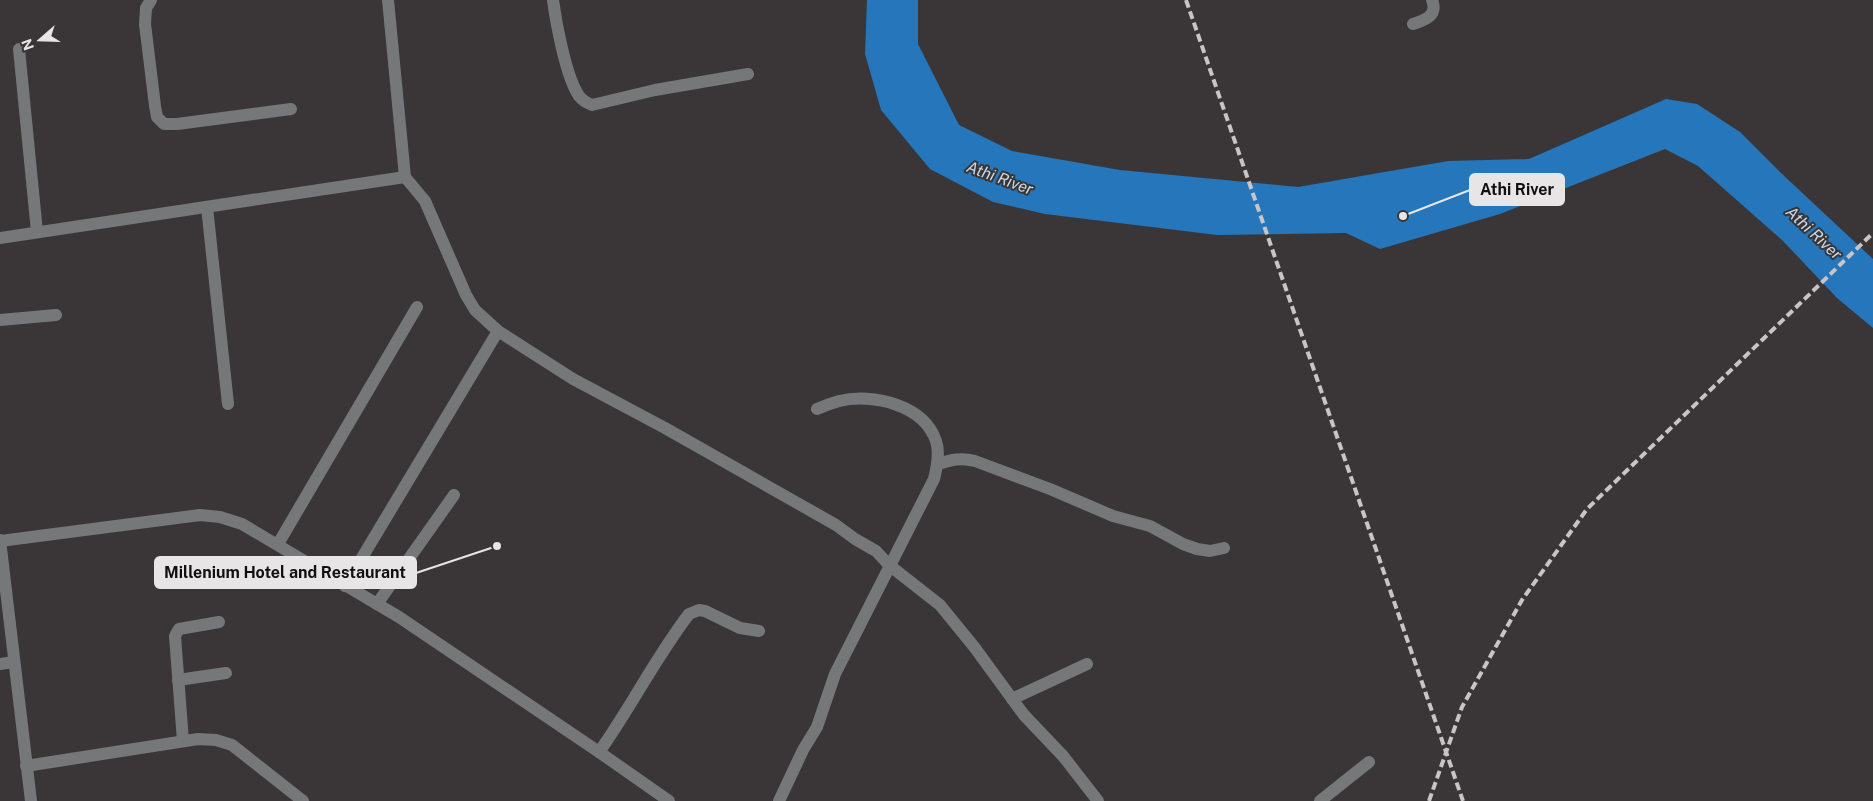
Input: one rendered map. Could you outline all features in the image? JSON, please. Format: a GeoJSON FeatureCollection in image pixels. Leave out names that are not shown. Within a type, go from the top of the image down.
{"type":"FeatureCollection","features":[{"type":"Feature","properties":{"kind":"street"},"geometry":{"type":"LineString","coordinates":[[151,0],[146,8],[145,24],[157,117],[164,124],[291,110]]}},
{"type":"Feature","properties":{"kind":"street"},"geometry":{"type":"LineString","coordinates":[[388,0],[405,177],[426,201],[466,295],[476,310],[498,331],[573,379],[665,428],[836,525],[876,551],[889,565],[945,610],[976,648],[1024,715],[1063,756],[1098,801]]}},
{"type":"Feature","properties":{"kind":"street"},"geometry":{"type":"LineString","coordinates":[[554,0],[556,24],[576,90],[585,102],[592,105],[655,90],[748,74]]}},
{"type":"Feature","properties":{"kind":"street"},"geometry":{"type":"LineString","coordinates":[[1413,24],[1422,22],[1432,15],[1434,7],[1432,0]]}},
{"type":"Feature","properties":{"kind":"street"},"geometry":{"type":"LineString","coordinates":[[19,49],[37,232]]}},
{"type":"Feature","properties":{"kind":"street"},"geometry":{"type":"LineString","coordinates":[[0,238],[405,177]]}},
{"type":"Feature","properties":{"kind":"street"},"geometry":{"type":"LineString","coordinates":[[207,207],[228,404]]}},
{"type":"Feature","properties":{"kind":"street"},"geometry":{"type":"LineString","coordinates":[[278,544],[418,307]]}},
{"type":"Feature","properties":{"kind":"street"},"geometry":{"type":"LineString","coordinates":[[0,320],[56,315]]}},
{"type":"Feature","properties":{"kind":"street"},"geometry":{"type":"LineString","coordinates":[[345,586],[498,331]]}},
{"type":"Feature","properties":{"kind":"street"},"geometry":{"type":"LineString","coordinates":[[779,801],[803,750],[817,727],[835,674],[889,565],[911,527],[934,479],[938,464],[936,441],[931,430],[922,419],[908,411],[876,399],[839,401],[817,409]]}},
{"type":"Feature","properties":{"kind":"street"},"geometry":{"type":"LineString","coordinates":[[938,464],[965,458],[1050,489],[1113,516],[1150,526],[1183,544],[1197,549],[1210,551],[1224,548]]}},
{"type":"Feature","properties":{"kind":"street"},"geometry":{"type":"LineString","coordinates":[[378,604],[454,495]]}},
{"type":"Feature","properties":{"kind":"street"},"geometry":{"type":"LineString","coordinates":[[31,801],[14,662],[4,612],[0,541],[200,516],[220,517],[242,524],[378,604],[669,801]]}},
{"type":"Feature","properties":{"kind":"street"},"geometry":{"type":"LineString","coordinates":[[599,752],[619,723],[638,689],[689,614],[699,610],[705,611],[740,628],[759,632]]}},
{"type":"Feature","properties":{"kind":"street"},"geometry":{"type":"LineString","coordinates":[[183,741],[175,636],[179,629],[220,622]]}},
{"type":"Feature","properties":{"kind":"street"},"geometry":{"type":"LineString","coordinates":[[0,664],[14,662]]}},
{"type":"Feature","properties":{"kind":"street"},"geometry":{"type":"LineString","coordinates":[[1012,699],[1087,664]]}},
{"type":"Feature","properties":{"kind":"street"},"geometry":{"type":"LineString","coordinates":[[178,680],[226,673]]}},
{"type":"Feature","properties":{"kind":"street"},"geometry":{"type":"LineString","coordinates":[[26,766],[183,741],[216,740],[232,745],[303,801]]}},
{"type":"Feature","properties":{"kind":"street"},"geometry":{"type":"LineString","coordinates":[[1320,801],[1369,762]]}},
{"type":"Feature","properties":{"kind":"water"},"geometry":{"type":"Polygon","coordinates":[[[867,0],[918,0],[918,44],[959,125],[1012,151],[1120,170],[1298,187],[1448,161],[1529,159],[1666,99],[1697,104],[1740,132],[1873,259],[1873,328],[1837,298],[1783,241],[1698,166],[1665,149],[1500,214],[1380,249],[1346,233],[1217,235],[1045,214],[993,202],[930,169],[881,110],[865,54],[867,0]]]}},
{"type":"Feature","properties":{"kind":"railway"},"geometry":{"type":"LineString","coordinates":[[1186,0],[1463,801]]}},
{"type":"Feature","properties":{"kind":"railway"},"geometry":{"type":"LineString","coordinates":[[1429,801],[1462,707],[1522,600],[1587,509],[1873,233]]}},
{"type":"Feature","properties":{"kind":"place","name":"Athi River"},"geometry":{"type":"Point","coordinates":[1403,216]}},
{"type":"Feature","properties":{"kind":"place","name":"Millenium Hotel and Restaurant"},"geometry":{"type":"Point","coordinates":[497,546]}}]}
